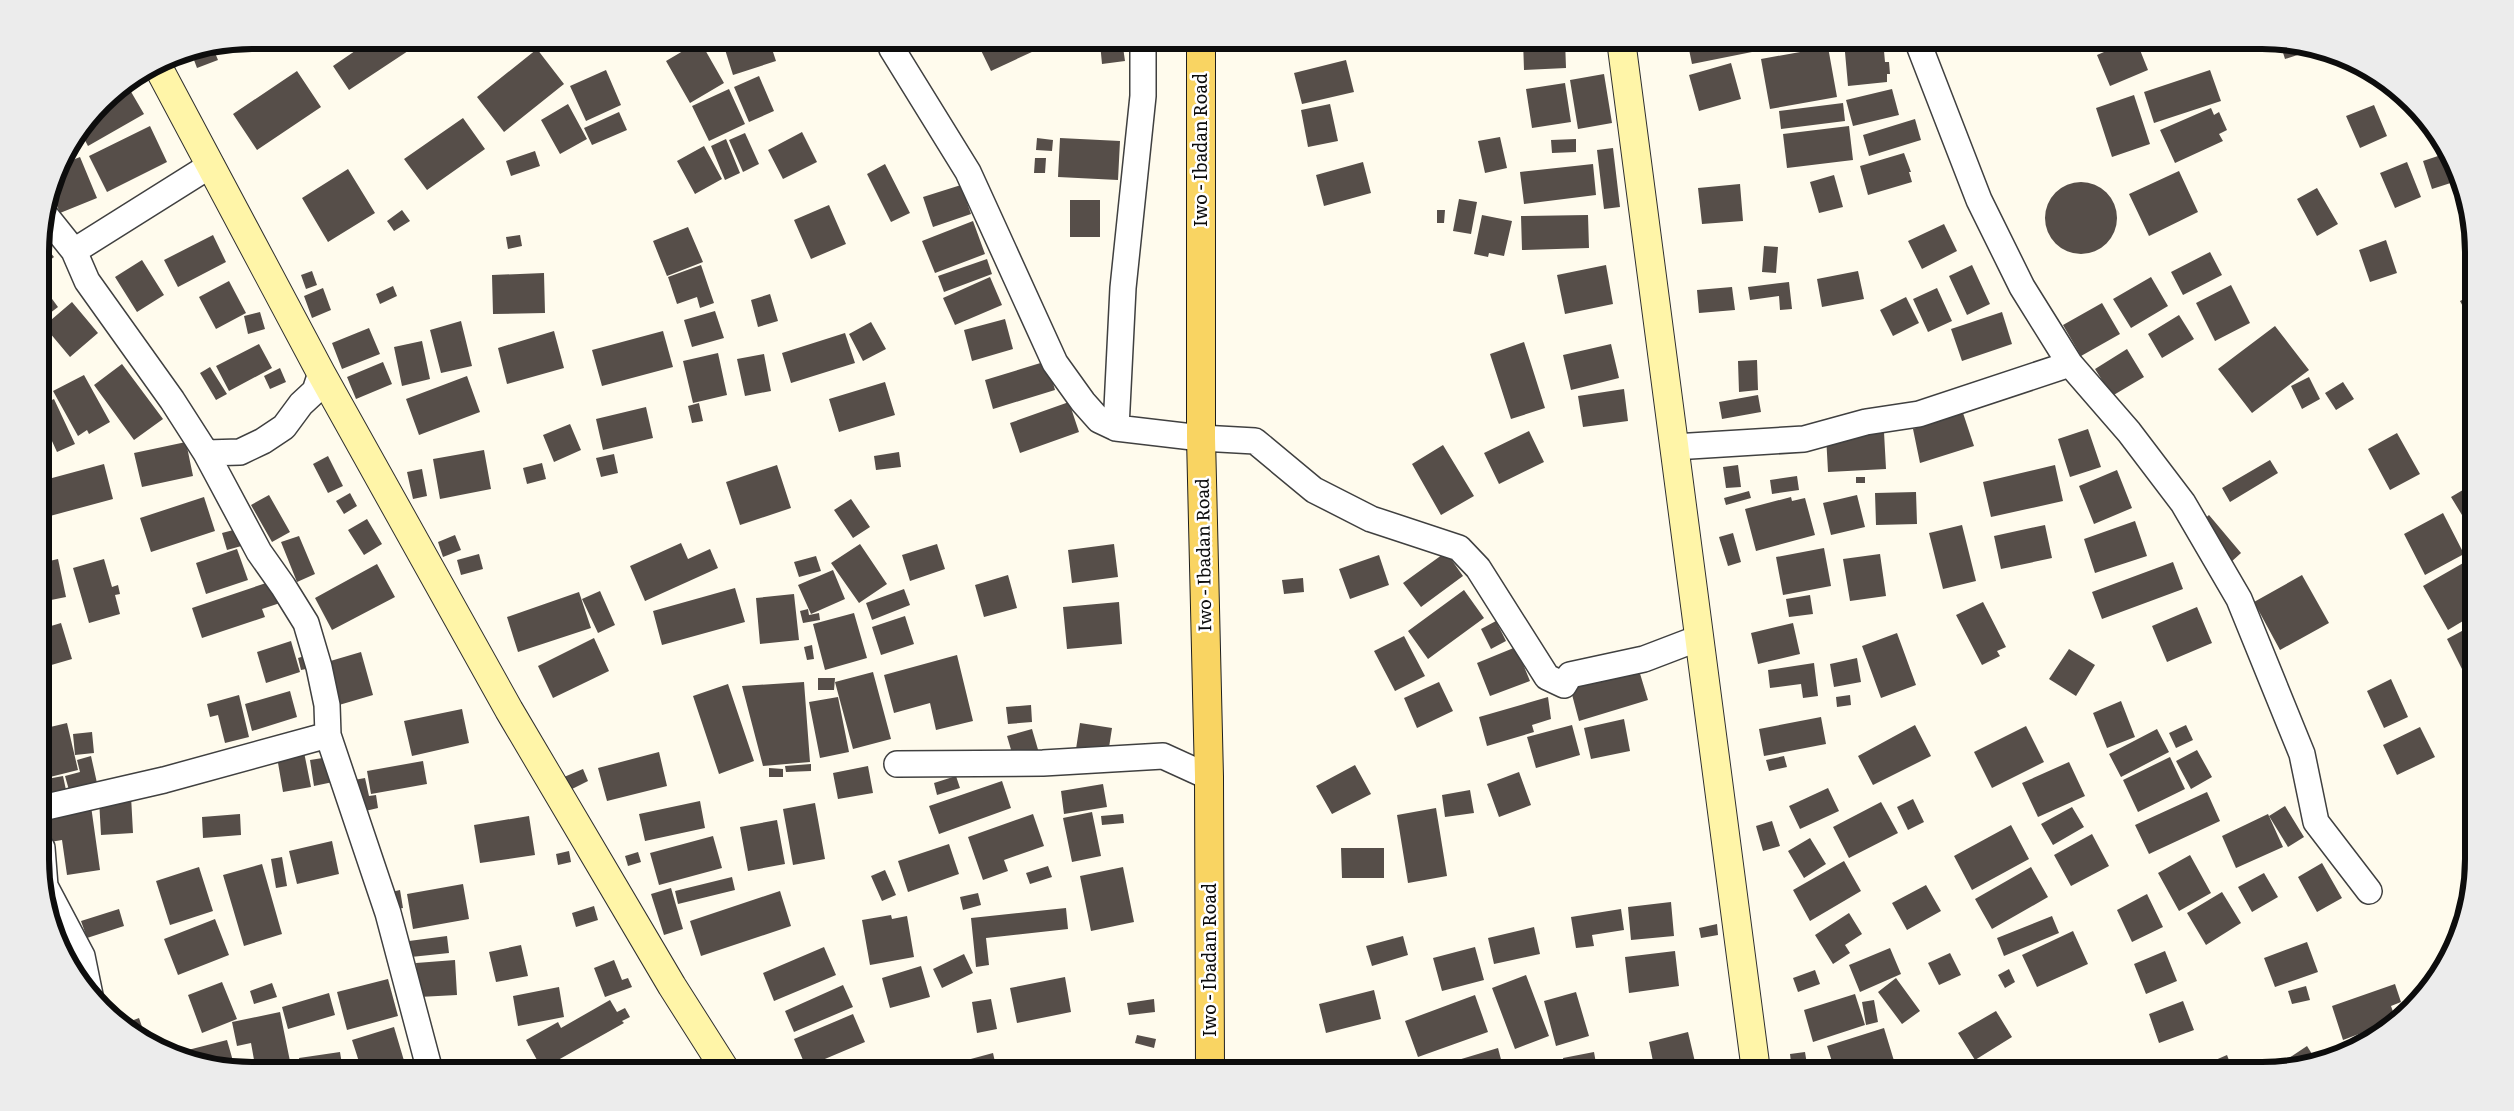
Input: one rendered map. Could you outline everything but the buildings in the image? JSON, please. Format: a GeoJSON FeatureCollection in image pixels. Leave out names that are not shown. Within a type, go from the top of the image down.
{"type":"FeatureCollection","features":[{"type":"Feature","properties":{"kind":"main road","name":"Iwo - Ibadan Road"},"geometry":{"type":"LineString","coordinates":[[1201,49],[1200,438],[1209,777],[1210,1062]]}},
{"type":"Feature","properties":{"kind":"street"},"geometry":{"type":"LineString","coordinates":[[892,49],[968,172],[1055,363],[1082,402],[1099,420],[1116,428],[1200,438],[1255,441],[1293,474],[1322,494],[1371,519],[1459,548],[1478,568],[1547,677],[1564,685],[1570,675],[1644,659],[1699,638]]}},
{"type":"Feature","properties":{"kind":"street"},"geometry":{"type":"LineString","coordinates":[[1116,428],[1123,288],[1143,96],[1143,49]]}},
{"type":"Feature","properties":{"kind":"street"},"geometry":{"type":"LineString","coordinates":[[1622,49],[1755,1062]]}},
{"type":"Feature","properties":{"kind":"street"},"geometry":{"type":"LineString","coordinates":[[1920,49],[1979,200],[2022,288],[2070,364],[2129,432],[2183,503],[2240,599],[2302,754],[2316,822],[2369,891]]}},
{"type":"Feature","properties":{"kind":"street"},"geometry":{"type":"LineString","coordinates":[[161,71],[321,373],[510,710],[672,986],[720,1062]]}},
{"type":"Feature","properties":{"kind":"street"},"geometry":{"type":"LineString","coordinates":[[74,251],[212,165]]}},
{"type":"Feature","properties":{"kind":"street"},"geometry":{"type":"LineString","coordinates":[[51,222],[74,251],[87,282],[172,400],[206,453],[259,552],[306,623],[320,667],[328,705],[328,735],[388,913],[428,1062]]}},
{"type":"Feature","properties":{"kind":"street"},"geometry":{"type":"LineString","coordinates":[[1674,447],[1804,439],[1866,422],[1919,414],[2070,364]]}},
{"type":"Feature","properties":{"kind":"street"},"geometry":{"type":"LineString","coordinates":[[206,453],[240,452],[263,441],[284,427],[301,404],[315,391],[321,373]]}},
{"type":"Feature","properties":{"kind":"street"},"geometry":{"type":"LineString","coordinates":[[49,806],[164,780],[328,735]]}},
{"type":"Feature","properties":{"kind":"street"},"geometry":{"type":"LineString","coordinates":[[897,764],[1043,763],[1163,756],[1209,777]]}},
{"type":"Feature","properties":{"kind":"street"},"geometry":{"type":"LineString","coordinates":[[54,903],[82,956],[86,977]]}}]}
